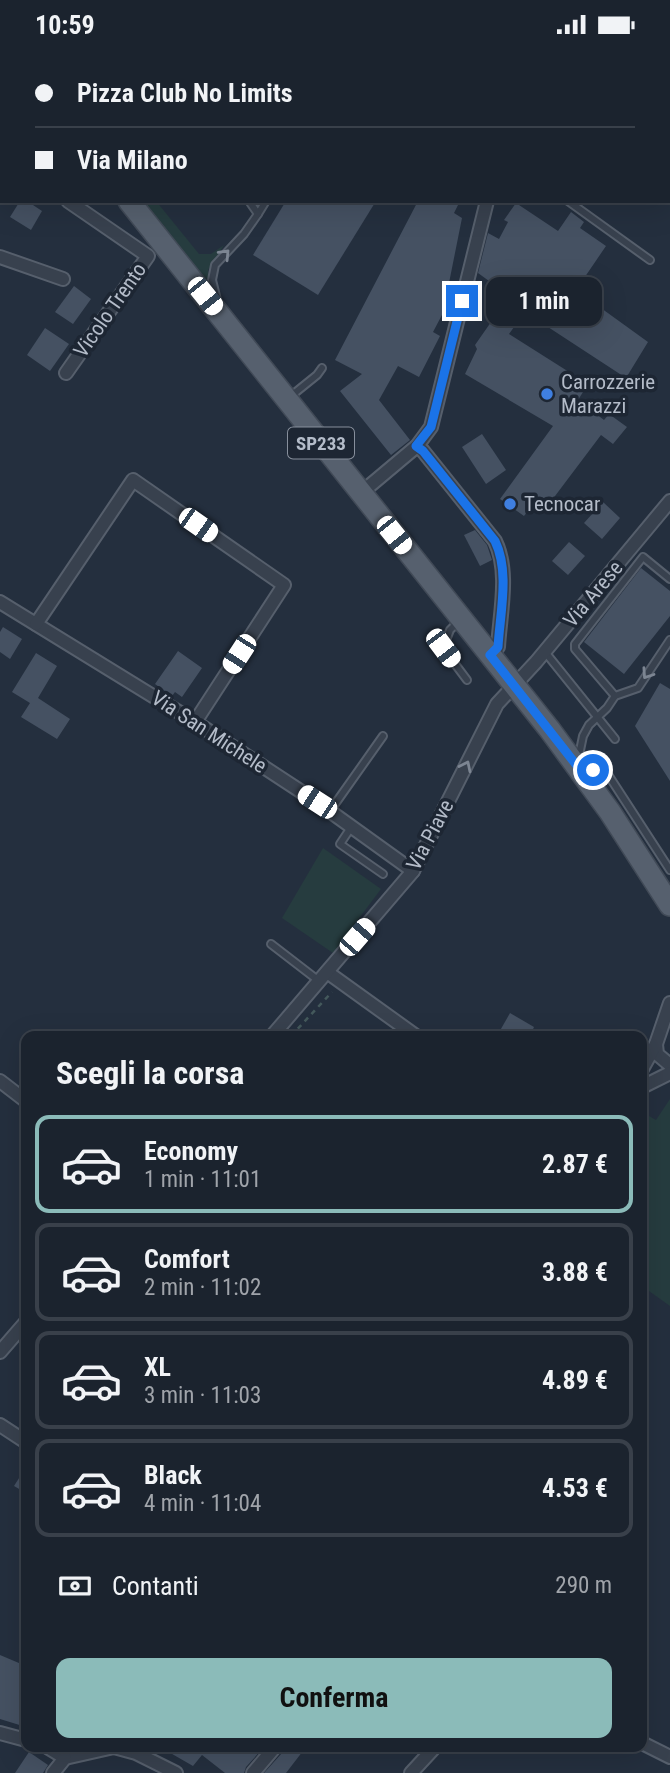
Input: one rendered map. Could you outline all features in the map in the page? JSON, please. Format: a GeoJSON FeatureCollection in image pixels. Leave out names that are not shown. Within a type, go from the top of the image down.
{"type":"FeatureCollection","features":[{"type":"Feature","properties":{"kind":"main road","name":"SP233"},"geometry":{"type":"LineString","coordinates":[[131,203],[578,767],[669,902]]}},
{"type":"Feature","properties":{"kind":"street","name":"Vicolo Trento"},"geometry":{"type":"LineString","coordinates":[[66,373],[148,256],[71,203]]}},
{"type":"Feature","properties":{"kind":"street"},"geometry":{"type":"LineString","coordinates":[[361,493],[416,446],[431,427],[487,203]]}},
{"type":"Feature","properties":{"kind":"street"},"geometry":{"type":"LineString","coordinates":[[0,257],[63,279]]}},
{"type":"Feature","properties":{"kind":"street"},"geometry":{"type":"LineString","coordinates":[[416,446],[423,451],[487,531],[501,554],[503,573],[498,647],[490,655]]}},
{"type":"Feature","properties":{"kind":"street"},"geometry":{"type":"LineString","coordinates":[[36,624],[133,480],[284,586],[195,722]]}},
{"type":"Feature","properties":{"kind":"street","name":"Via Arese"},"geometry":{"type":"LineString","coordinates":[[514,684],[545,652],[670,501]]}},
{"type":"Feature","properties":{"kind":"street","name":"Via San Michele"},"geometry":{"type":"LineString","coordinates":[[0,602],[195,722],[330,811],[413,871]]}},
{"type":"Feature","properties":{"kind":"street","name":"Via Piave"},"geometry":{"type":"LineString","coordinates":[[276,1031],[413,871],[497,704],[514,684]]}},
{"type":"Feature","properties":{"kind":"street"},"geometry":{"type":"LineString","coordinates":[[323,977],[408,1031]]}},
{"type":"Feature","properties":{"kind":"street"},"geometry":{"type":"LineString","coordinates":[[647,1060],[669,1008]]}},
{"type":"Feature","properties":{"kind":"street"},"geometry":{"type":"LineString","coordinates":[[656,1044],[657,1054],[670,1065]]}},
{"type":"Feature","properties":{"kind":"street"},"geometry":{"type":"LineString","coordinates":[[647,1084],[670,1073]]}},
{"type":"Feature","properties":{"kind":"street"},"geometry":{"type":"LineString","coordinates":[[0,1081],[21,1097]]}},
{"type":"Feature","properties":{"kind":"street"},"geometry":{"type":"LineString","coordinates":[[0,1352],[21,1328]]}},
{"type":"Feature","properties":{"kind":"street"},"geometry":{"type":"LineString","coordinates":[[0,1425],[21,1439]]}},
{"type":"Feature","properties":{"kind":"street"},"geometry":{"type":"LineString","coordinates":[[0,1733],[21,1739]]}},
{"type":"Feature","properties":{"kind":"street"},"geometry":{"type":"LineString","coordinates":[[647,1746],[670,1757]]}},
{"type":"Feature","properties":{"kind":"street"},"geometry":{"type":"LineString","coordinates":[[55,1752],[65,1758]]}},
{"type":"Feature","properties":{"kind":"street"},"geometry":{"type":"LineString","coordinates":[[53,1773],[65,1758],[92,1752]]}},
{"type":"Feature","properties":{"kind":"street"},"geometry":{"type":"LineString","coordinates":[[132,1752],[176,1773]]}},
{"type":"Feature","properties":{"kind":"street"},"geometry":{"type":"LineString","coordinates":[[253,1773],[271,1752]]}},
{"type":"Feature","properties":{"kind":"street"},"geometry":{"type":"LineString","coordinates":[[411,1773],[430,1752]]}},
{"type":"Feature","properties":{"kind":"lane"},"geometry":{"type":"LineString","coordinates":[[250,203],[258,214]]}},
{"type":"Feature","properties":{"kind":"lane"},"geometry":{"type":"LineString","coordinates":[[220,316],[212,272],[219,258],[244,234],[264,203]]}},
{"type":"Feature","properties":{"kind":"lane"},"geometry":{"type":"LineString","coordinates":[[571,203],[650,260]]}},
{"type":"Feature","properties":{"kind":"lane"},"geometry":{"type":"LineString","coordinates":[[287,400],[322,368]]}},
{"type":"Feature","properties":{"kind":"lane"},"geometry":{"type":"LineString","coordinates":[[615,695],[575,649],[575,644],[643,557],[670,579]]}},
{"type":"Feature","properties":{"kind":"lane"},"geometry":{"type":"LineString","coordinates":[[461,619],[450,630],[443,648],[467,680]]}},
{"type":"Feature","properties":{"kind":"lane"},"geometry":{"type":"LineString","coordinates":[[670,640],[638,688],[615,695],[583,736],[578,767],[607,773],[670,870]]}},
{"type":"Feature","properties":{"kind":"lane"},"geometry":{"type":"LineString","coordinates":[[545,652],[615,739]]}},
{"type":"Feature","properties":{"kind":"lane"},"geometry":{"type":"LineString","coordinates":[[330,811],[383,736]]}},
{"type":"Feature","properties":{"kind":"lane"},"geometry":{"type":"LineString","coordinates":[[352,827],[340,844],[383,874]]}},
{"type":"Feature","properties":{"kind":"lane"},"geometry":{"type":"LineString","coordinates":[[271,944],[323,977]]}},
{"type":"Feature","properties":{"kind":"path"},"geometry":{"type":"LineString","coordinates":[[296,1031],[332,992]]}},
{"type":"Feature","properties":{"kind":"green space"},"geometry":{"type":"Polygon","coordinates":[[[139,203],[158,203],[199,254],[211,254],[224,245],[208,270],[209,291],[139,203]]]}},
{"type":"Feature","properties":{"kind":"green space"},"geometry":{"type":"Polygon","coordinates":[[[323,848],[381,889],[333,953],[282,918],[323,848]]]}},
{"type":"Feature","properties":{"kind":"green space"},"geometry":{"type":"Polygon","coordinates":[[[670,1099],[670,1306],[647,1290],[647,1115],[656,1120],[670,1099]]]}},
{"type":"Feature","properties":{"kind":"building"},"geometry":{"type":"Polygon","coordinates":[[[19,203],[30,203],[42,211],[31,230],[10,217],[19,203]]]}},
{"type":"Feature","properties":{"kind":"building"},"geometry":{"type":"Polygon","coordinates":[[[285,203],[375,203],[318,295],[253,255],[285,203]]]}},
{"type":"Feature","properties":{"kind":"building"},"geometry":{"type":"Polygon","coordinates":[[[417,203],[459,203],[454,213],[462,218],[443,313],[433,332],[440,336],[419,377],[398,366],[379,400],[410,440],[391,455],[340,391],[362,374],[335,360],[417,203]]]}},
{"type":"Feature","properties":{"kind":"building"},"geometry":{"type":"Polygon","coordinates":[[[516,203],[558,231],[571,212],[584,222],[580,228],[606,246],[576,290],[648,342],[626,378],[525,312],[509,334],[588,384],[578,400],[604,420],[609,414],[627,427],[613,444],[601,435],[546,508],[536,501],[524,516],[500,499],[553,426],[465,374],[477,349],[475,345],[498,312],[488,306],[500,289],[478,273],[488,233],[499,239],[508,222],[504,220],[516,203]]]}},
{"type":"Feature","properties":{"kind":"building"},"geometry":{"type":"Polygon","coordinates":[[[74,286],[91,299],[73,324],[55,312],[74,286]]]}},
{"type":"Feature","properties":{"kind":"building"},"geometry":{"type":"Polygon","coordinates":[[[45,328],[69,344],[50,371],[27,355],[45,328]]]}},
{"type":"Feature","properties":{"kind":"building"},"geometry":{"type":"Polygon","coordinates":[[[482,434],[506,470],[486,484],[462,447],[482,434]]]}},
{"type":"Feature","properties":{"kind":"building"},"geometry":{"type":"Polygon","coordinates":[[[603,502],[620,518],[602,539],[584,523],[603,502]]]}},
{"type":"Feature","properties":{"kind":"building"},"geometry":{"type":"Polygon","coordinates":[[[475,530],[487,545],[492,560],[480,566],[464,535],[475,530]]]}},
{"type":"Feature","properties":{"kind":"building"},"geometry":{"type":"Polygon","coordinates":[[[569,542],[585,556],[568,575],[552,561],[569,542]]]}},
{"type":"Feature","properties":{"kind":"building"},"geometry":{"type":"Polygon","coordinates":[[[641,568],[670,591],[670,616],[624,674],[584,642],[641,568]]]}},
{"type":"Feature","properties":{"kind":"building"},"geometry":{"type":"Polygon","coordinates":[[[3,627],[22,639],[10,659],[0,652],[0,632],[3,627]]]}},
{"type":"Feature","properties":{"kind":"building"},"geometry":{"type":"Polygon","coordinates":[[[178,651],[202,668],[182,697],[175,692],[172,696],[155,684],[178,651]]]}},
{"type":"Feature","properties":{"kind":"building"},"geometry":{"type":"Polygon","coordinates":[[[36,653],[57,666],[38,698],[70,719],[57,739],[21,717],[30,703],[12,692],[36,653]]]}},
{"type":"Feature","properties":{"kind":"building"},"geometry":{"type":"Polygon","coordinates":[[[660,683],[670,689],[670,781],[635,726],[660,683]]]}},
{"type":"Feature","properties":{"kind":"building"},"geometry":{"type":"Polygon","coordinates":[[[510,1013],[534,1027],[532,1031],[500,1031],[510,1013]]]}},
{"type":"Feature","properties":{"kind":"building"},"geometry":{"type":"Polygon","coordinates":[[[21,1475],[21,1490],[14,1486],[21,1475]]]}},
{"type":"Feature","properties":{"kind":"building"},"geometry":{"type":"Polygon","coordinates":[[[0,1655],[21,1664],[21,1725],[0,1719],[0,1655]]]}},
{"type":"Feature","properties":{"kind":"building"},"geometry":{"type":"Polygon","coordinates":[[[29,1752],[48,1765],[43,1773],[15,1773],[29,1752]]]}},
{"type":"Feature","properties":{"kind":"building"},"geometry":{"type":"Polygon","coordinates":[[[169,1752],[260,1752],[244,1773],[225,1773],[202,1755],[193,1766],[169,1752]]]}},
{"type":"Feature","properties":{"kind":"building"},"geometry":{"type":"Polygon","coordinates":[[[302,1752],[286,1773],[264,1773],[282,1753],[302,1752]]]}},
{"type":"Feature","properties":{"kind":"place","name":"Carrozzerie Marazzi"},"geometry":{"type":"Point","coordinates":[547,394]}},
{"type":"Feature","properties":{"kind":"place","name":"Tecnocar"},"geometry":{"type":"Point","coordinates":[510,504]}},
{"type":"Feature","properties":{"kind":"route"},"geometry":{"type":"LineString","coordinates":[[462,301],[431,427],[416,446],[423,451],[495,541],[501,554],[503,573],[498,647],[490,655],[578,767],[593,770]]}}]}
